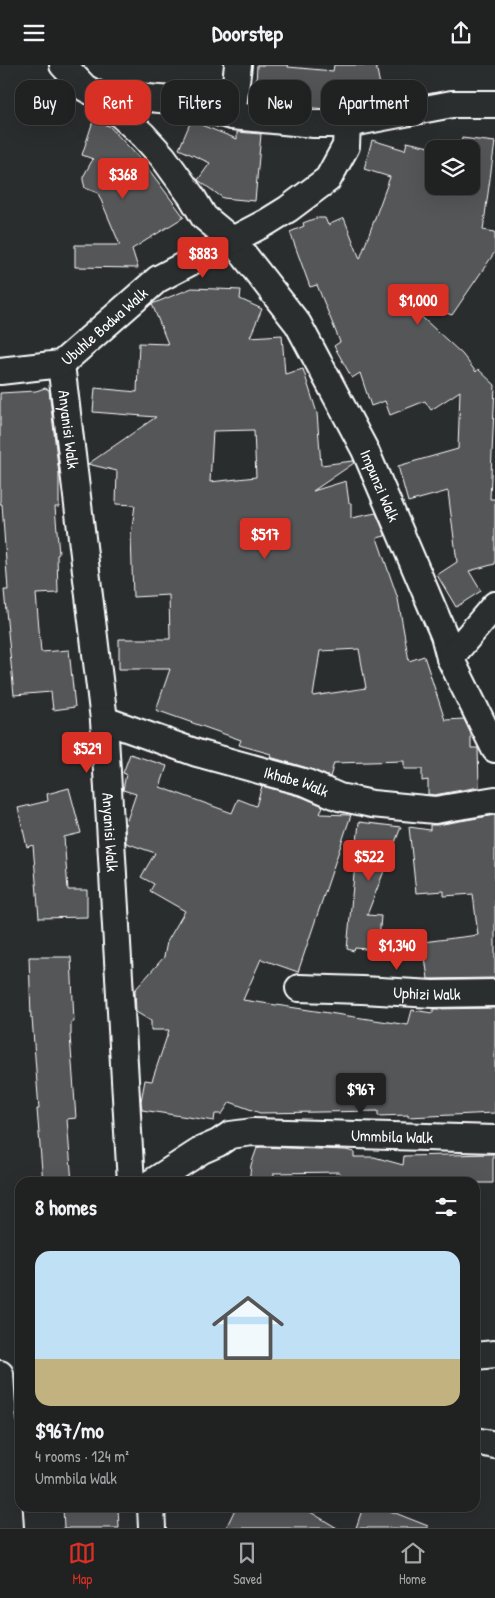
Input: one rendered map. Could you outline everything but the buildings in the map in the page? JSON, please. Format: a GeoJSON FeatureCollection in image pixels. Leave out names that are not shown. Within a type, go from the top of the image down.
{"type":"FeatureCollection","features":[{"type":"Feature","properties":{"kind":"street","name":"Impunzi Walk"},"geometry":{"type":"LineString","coordinates":[[63,65],[85,89]]}},
{"type":"Feature","properties":{"kind":"street"},"geometry":{"type":"LineString","coordinates":[[236,80],[238,65]]}},
{"type":"Feature","properties":{"kind":"street"},"geometry":{"type":"LineString","coordinates":[[427,109],[452,104],[495,104]]}},
{"type":"Feature","properties":{"kind":"street"},"geometry":{"type":"LineString","coordinates":[[239,117],[321,124]]}},
{"type":"Feature","properties":{"kind":"street","name":"Impunzi Walk"},"geometry":{"type":"LineString","coordinates":[[131,125],[163,157],[204,217],[233,241],[298,324],[365,450],[444,635],[450,658],[495,749]]}},
{"type":"Feature","properties":{"kind":"street","name":"Ubuhle Bodwa Walk"},"geometry":{"type":"LineString","coordinates":[[0,371],[61,364],[158,279],[274,218],[328,179],[346,146],[347,125]]}},
{"type":"Feature","properties":{"kind":"street","name":"Anyanisi Walk"},"geometry":{"type":"LineString","coordinates":[[61,364],[104,720],[131,1177]]}},
{"type":"Feature","properties":{"kind":"street"},"geometry":{"type":"LineString","coordinates":[[450,658],[495,605]]}},
{"type":"Feature","properties":{"kind":"street","name":"Ikhabe Walk"},"geometry":{"type":"LineString","coordinates":[[104,720],[197,753],[307,783],[339,797],[372,804],[435,810],[495,800]]}},
{"type":"Feature","properties":{"kind":"street","name":"Uphizi Walk"},"geometry":{"type":"LineString","coordinates":[[299,988],[432,994],[495,993]]}},
{"type":"Feature","properties":{"kind":"street","name":"Ummbila Walk"},"geometry":{"type":"LineString","coordinates":[[160,1177],[202,1150],[230,1135],[253,1132],[495,1139]]}},
{"type":"Feature","properties":{"kind":"street"},"geometry":{"type":"LineString","coordinates":[[480,1356],[495,1354]]}},
{"type":"Feature","properties":{"kind":"street"},"geometry":{"type":"LineString","coordinates":[[0,1374],[10,1528]]}},
{"type":"Feature","properties":{"kind":"street"},"geometry":{"type":"LineString","coordinates":[[480,1442],[495,1445]]}},
{"type":"Feature","properties":{"kind":"street"},"geometry":{"type":"LineString","coordinates":[[150,1512],[152,1528]]}}]}
